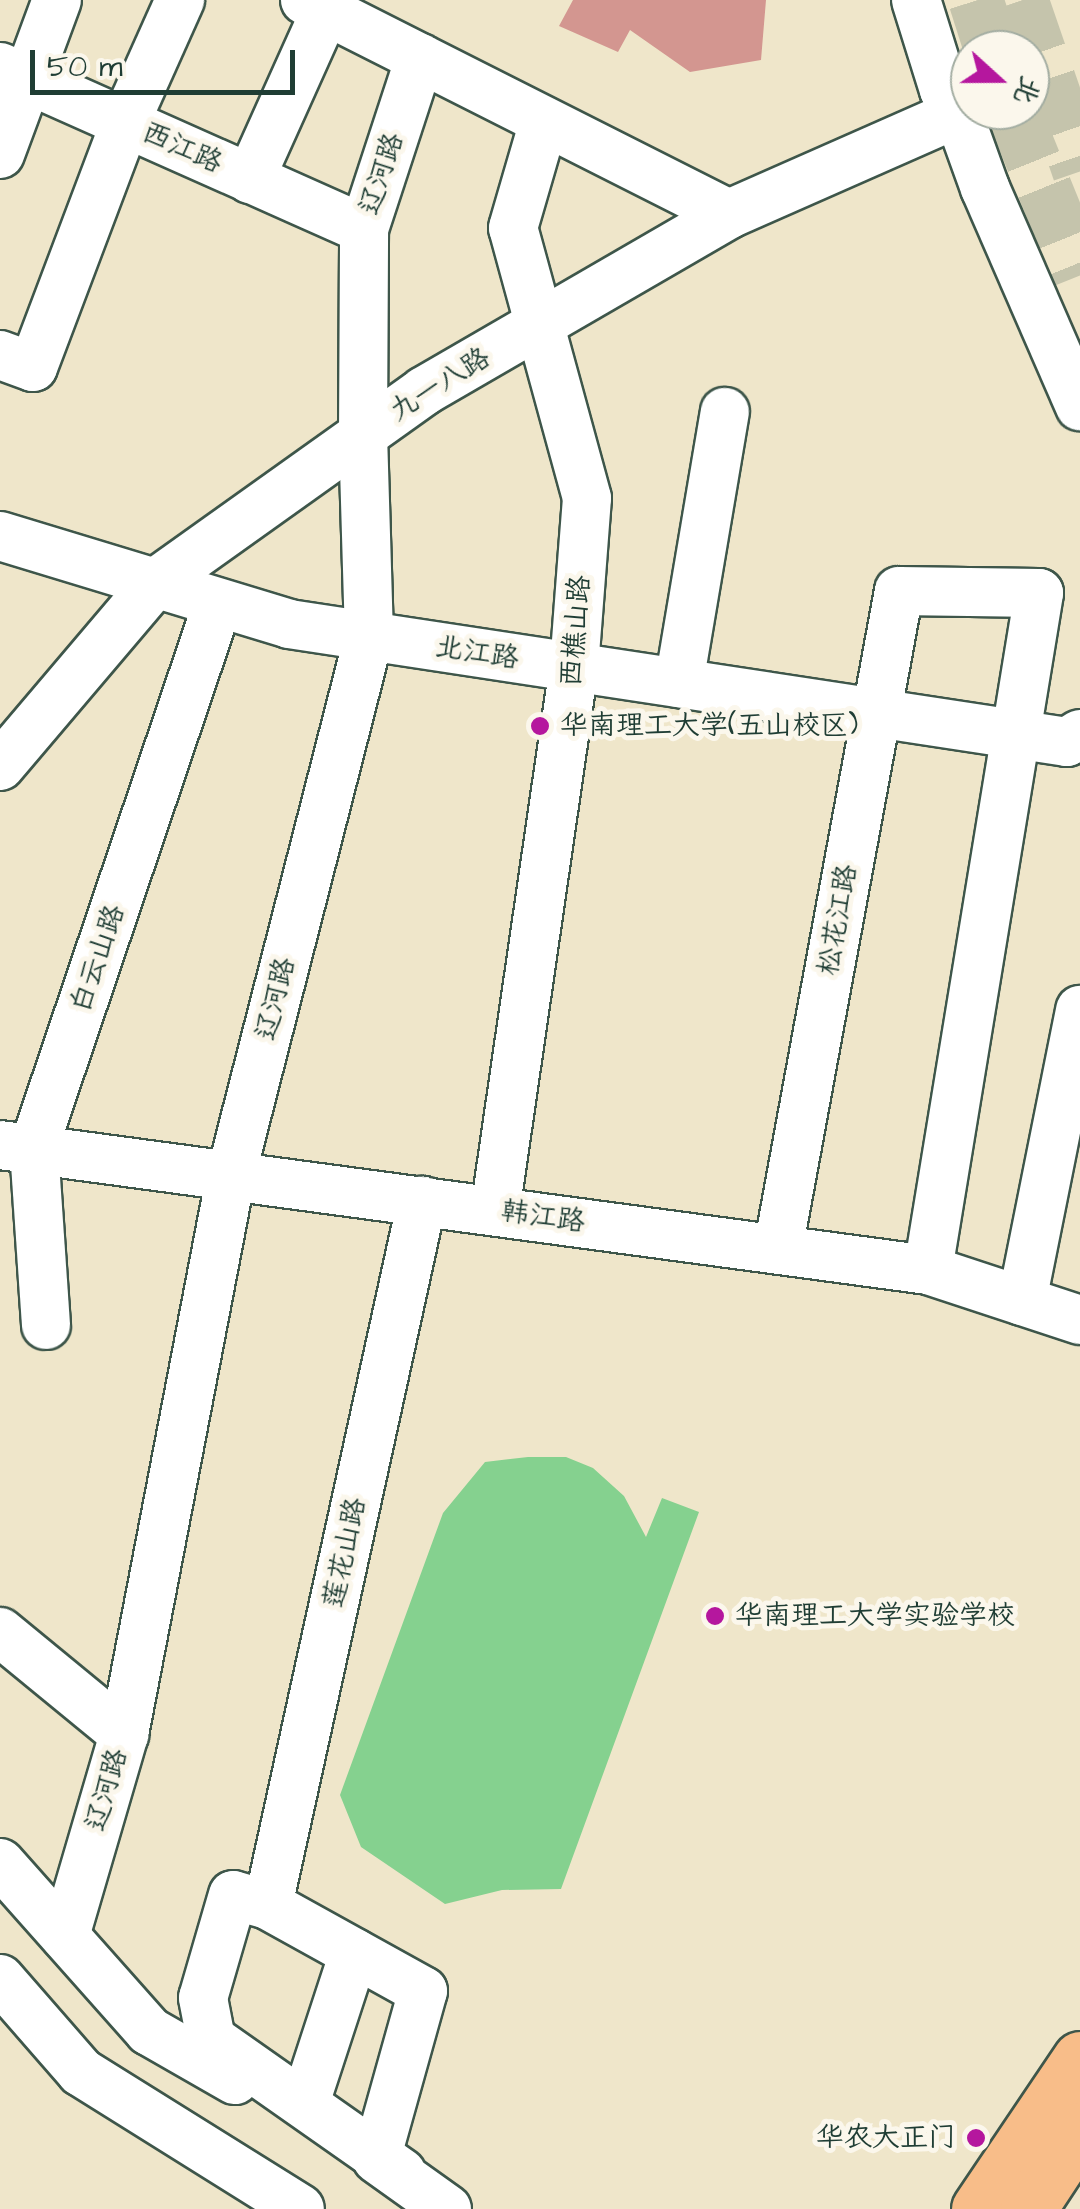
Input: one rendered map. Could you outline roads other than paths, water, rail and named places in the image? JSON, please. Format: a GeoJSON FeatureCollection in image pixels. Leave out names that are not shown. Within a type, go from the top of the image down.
{"type":"FeatureCollection","features":[{"type":"Feature","properties":{"kind":"main road"},"geometry":{"type":"LineString","coordinates":[[979,2209],[1080,2058]]}},
{"type":"Feature","properties":{"kind":"main road"},"geometry":{"type":"LineString","coordinates":[[1028,2209],[1080,2130]]}},
{"type":"Feature","properties":{"kind":"street"},"geometry":{"type":"LineString","coordinates":[[0,154],[13,73],[57,0]]}},
{"type":"Feature","properties":{"kind":"street"},"geometry":{"type":"LineString","coordinates":[[0,354],[32,366],[125,123],[180,0]]}},
{"type":"Feature","properties":{"kind":"street"},"geometry":{"type":"LineString","coordinates":[[916,0],[950,100]]}},
{"type":"Feature","properties":{"kind":"street"},"geometry":{"type":"LineString","coordinates":[[250,179],[316,5],[729,214]]}},
{"type":"Feature","properties":{"kind":"street","name":"辽河路"},"geometry":{"type":"LineString","coordinates":[[65,1936],[124,1734],[231,1174],[370,636],[363,435],[364,230],[420,58]]}},
{"type":"Feature","properties":{"kind":"street","name":"西江路"},"geometry":{"type":"LineString","coordinates":[[13,73],[364,230]]}},
{"type":"Feature","properties":{"kind":"street","name":"九一八路"},"geometry":{"type":"LineString","coordinates":[[0,766],[155,583],[424,391],[729,214],[950,117]]}},
{"type":"Feature","properties":{"kind":"street","name":"西樵山路"},"geometry":{"type":"LineString","coordinates":[[495,1210],[574,668],[587,498],[512,228],[544,120]]}},
{"type":"Feature","properties":{"kind":"street"},"geometry":{"type":"LineString","coordinates":[[964,130],[985,188],[1080,406]]}},
{"type":"Feature","properties":{"kind":"street"},"geometry":{"type":"LineString","coordinates":[[679,683],[725,412]]}},
{"type":"Feature","properties":{"kind":"street","name":"北江路"},"geometry":{"type":"LineString","coordinates":[[0,536],[289,624],[1067,742],[1080,734]]}},
{"type":"Feature","properties":{"kind":"street","name":"松花江路"},"geometry":{"type":"LineString","coordinates":[[778,1249],[899,591],[1039,593],[1018,734]]}},
{"type":"Feature","properties":{"kind":"street","name":"白云山路"},"geometry":{"type":"LineString","coordinates":[[46,1325],[17,1146],[218,603]]}},
{"type":"Feature","properties":{"kind":"street"},"geometry":{"type":"LineString","coordinates":[[928,1270],[1018,734]]}},
{"type":"Feature","properties":{"kind":"street"},"geometry":{"type":"LineString","coordinates":[[1022,1301],[1080,1010]]}},
{"type":"Feature","properties":{"kind":"street","name":"韩江路"},"geometry":{"type":"LineString","coordinates":[[17,1146],[928,1270],[1080,1320]]}},
{"type":"Feature","properties":{"kind":"street","name":"莲花山路"},"geometry":{"type":"LineString","coordinates":[[268,1905],[422,1201]]}},
{"type":"Feature","properties":{"kind":"street"},"geometry":{"type":"LineString","coordinates":[[0,1632],[124,1734]]}},
{"type":"Feature","properties":{"kind":"street"},"geometry":{"type":"LineString","coordinates":[[0,1863],[149,2032],[390,2162]]}},
{"type":"Feature","properties":{"kind":"street"},"geometry":{"type":"LineString","coordinates":[[390,2162],[422,1991],[268,1905],[233,1895],[202,1998],[211,2039],[390,2162],[446,2209]]}},
{"type":"Feature","properties":{"kind":"street"},"geometry":{"type":"LineString","coordinates":[[306,2103],[354,1953]]}},
{"type":"Feature","properties":{"kind":"street"},"geometry":{"type":"LineString","coordinates":[[0,1979],[81,2072],[300,2209]]}},
{"type":"Feature","properties":{"kind":"tunnel"},"geometry":{"type":"LineString","coordinates":[[976,0],[986,30]]}},
{"type":"Feature","properties":{"kind":"tunnel"},"geometry":{"type":"LineString","coordinates":[[1021,0],[1080,171]]}},
{"type":"Feature","properties":{"kind":"tunnel"},"geometry":{"type":"LineString","coordinates":[[1021,130],[1080,275]]}},
{"type":"Feature","properties":{"kind":"place","name":"华南理工大学(五山校区)"},"geometry":{"type":"Point","coordinates":[540,726]}},
{"type":"Feature","properties":{"kind":"place","name":"华南理工大学实验学校"},"geometry":{"type":"Point","coordinates":[715,1616]}},
{"type":"Feature","properties":{"kind":"place","name":"华农大正门"},"geometry":{"type":"Point","coordinates":[976,2138]}}]}
